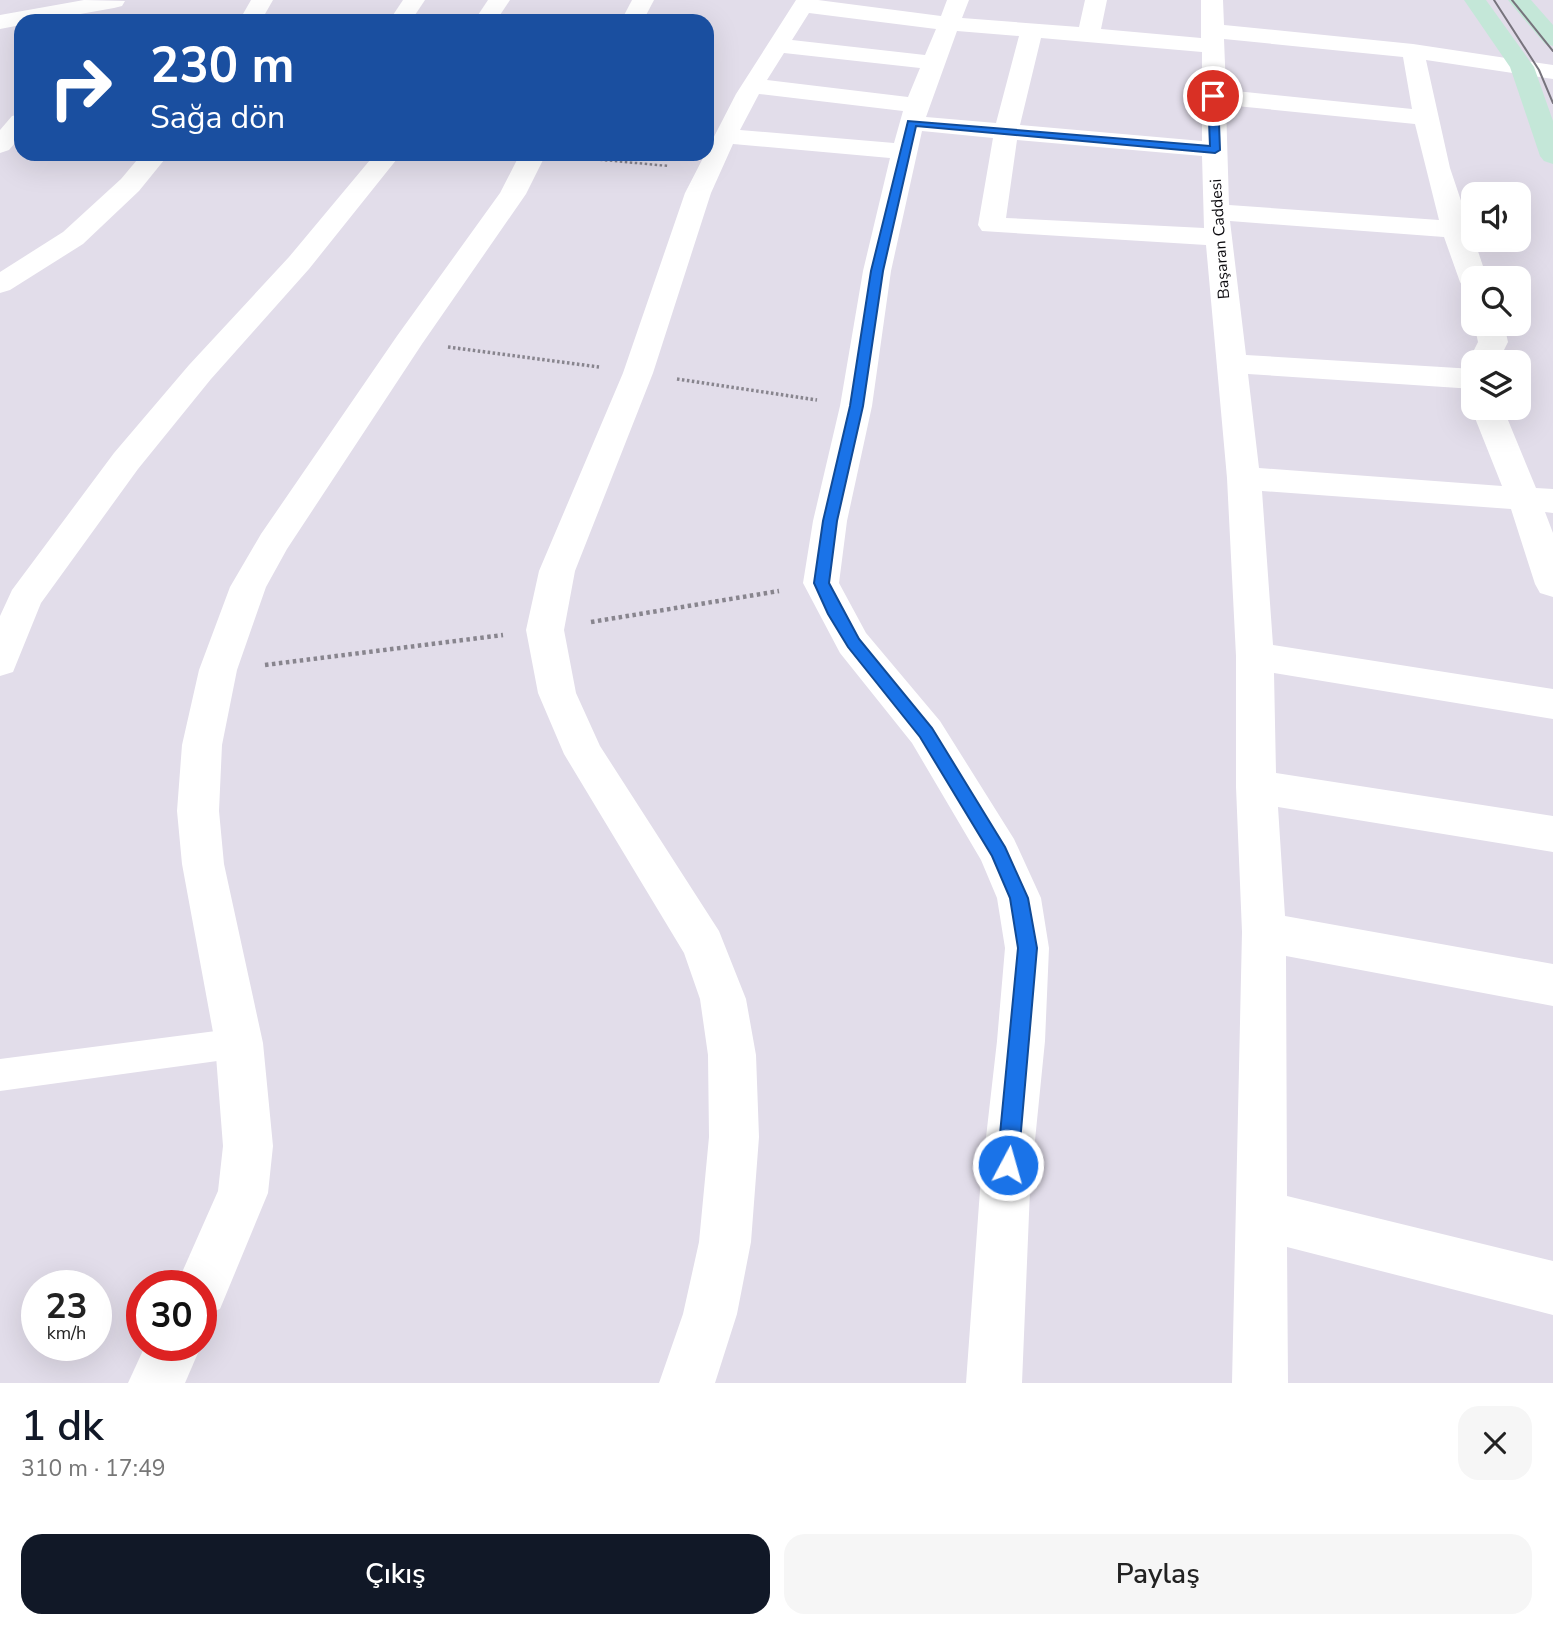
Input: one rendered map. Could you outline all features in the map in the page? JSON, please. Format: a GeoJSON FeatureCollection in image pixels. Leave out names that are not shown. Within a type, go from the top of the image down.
{"type":"FeatureCollection","features":[{"type":"Feature","properties":{"kind":"main road"},"geometry":{"type":"LineString","coordinates":[[1475,0],[1522,67],[1553,156]]}},
{"type":"Feature","properties":{"kind":"main road"},"geometry":{"type":"LineString","coordinates":[[1519,0],[1553,39]]}},
{"type":"Feature","properties":{"kind":"street"},"geometry":{"type":"LineString","coordinates":[[1089,35],[1096,0]]}},
{"type":"Feature","properties":{"kind":"street","name":"Başaran Caddesi"},"geometry":{"type":"LineString","coordinates":[[1212,0],[1217,224],[1244,478],[1255,656],[1256,787],[1264,932],[1260,1383]]}},
{"type":"Feature","properties":{"kind":"street"},"geometry":{"type":"LineString","coordinates":[[44,14],[115,1]]}},
{"type":"Feature","properties":{"kind":"street"},"geometry":{"type":"LineString","coordinates":[[714,159],[777,45],[805,3],[953,12],[1032,30],[1089,35],[1413,51],[1553,72]]}},
{"type":"Feature","properties":{"kind":"street"},"geometry":{"type":"LineString","coordinates":[[953,12],[911,127],[877,271],[856,406],[830,521],[821,583],[835,614],[853,643],[926,732],[999,852],[1019,898],[1027,948],[1005,1190],[994,1383]]}},
{"type":"Feature","properties":{"kind":"street"},"geometry":{"type":"LineString","coordinates":[[1032,30],[1006,132],[992,225],[1217,224],[1453,229]]}},
{"type":"Feature","properties":{"kind":"street"},"geometry":{"type":"LineString","coordinates":[[777,45],[933,63]]}},
{"type":"Feature","properties":{"kind":"street"},"geometry":{"type":"LineString","coordinates":[[1413,51],[1424,118],[1453,229],[1468,266]]}},
{"type":"Feature","properties":{"kind":"street"},"geometry":{"type":"LineString","coordinates":[[754,86],[911,127]]}},
{"type":"Feature","properties":{"kind":"street"},"geometry":{"type":"LineString","coordinates":[[1213,96],[1424,118]]}},
{"type":"Feature","properties":{"kind":"street"},"geometry":{"type":"LineString","coordinates":[[727,136],[911,127],[1006,132],[1215,150]]}},
{"type":"Feature","properties":{"kind":"street"},"geometry":{"type":"LineString","coordinates":[[0,145],[14,129]]}},
{"type":"Feature","properties":{"kind":"street"},"geometry":{"type":"LineString","coordinates":[[0,284],[13,266],[54,252],[88,225],[130,185],[150,161]]}},
{"type":"Feature","properties":{"kind":"street"},"geometry":{"type":"LineString","coordinates":[[0,662],[25,599],[126,461],[200,372],[299,263],[382,161]]}},
{"type":"Feature","properties":{"kind":"street"},"geometry":{"type":"LineString","coordinates":[[210,1270],[243,1193],[248,1146],[239,1043],[203,864],[198,811],[202,745],[218,670],[248,587],[273,544],[408,342],[513,194],[530,161]]}},
{"type":"Feature","properties":{"kind":"street"},"geometry":{"type":"LineString","coordinates":[[687,1383],[710,1314],[725,1242],[734,1137],[732,1055],[723,999],[703,945],[584,754],[557,693],[545,630],[557,570],[638,373],[713,161]]}},
{"type":"Feature","properties":{"kind":"street"},"geometry":{"type":"LineString","coordinates":[[1230,363],[1461,378]]}},
{"type":"Feature","properties":{"kind":"street"},"geometry":{"type":"LineString","coordinates":[[1494,420],[1539,500],[1553,584]]}},
{"type":"Feature","properties":{"kind":"street"},"geometry":{"type":"LineString","coordinates":[[1244,478],[1539,500]]}},
{"type":"Feature","properties":{"kind":"street"},"geometry":{"type":"LineString","coordinates":[[1255,656],[1553,704]]}},
{"type":"Feature","properties":{"kind":"street"},"geometry":{"type":"LineString","coordinates":[[1256,787],[1553,834]]}},
{"type":"Feature","properties":{"kind":"street"},"geometry":{"type":"LineString","coordinates":[[1264,932],[1553,985]]}},
{"type":"Feature","properties":{"kind":"street"},"geometry":{"type":"LineString","coordinates":[[1262,1215],[1553,1288]]}},
{"type":"Feature","properties":{"kind":"street"},"geometry":{"type":"LineString","coordinates":[[156,1383],[167,1361]]}},
{"type":"Feature","properties":{"kind":"lane"},"geometry":{"type":"LineString","coordinates":[[0,1075],[239,1043]]}},
{"type":"Feature","properties":{"kind":"path"},"geometry":{"type":"LineString","coordinates":[[615,161],[708,169]]}},
{"type":"Feature","properties":{"kind":"tram line"},"geometry":{"type":"LineString","coordinates":[[1494,0],[1539,70],[1553,103]]}},
{"type":"Feature","properties":{"kind":"tram line"},"geometry":{"type":"LineString","coordinates":[[1512,0],[1553,51]]}},
{"type":"Feature","properties":{"kind":"route"},"geometry":{"type":"LineString","coordinates":[[1008,1165],[1021,1041],[1027,948],[1019,898],[999,852],[926,732],[853,643],[835,614],[821,583],[830,521],[856,406],[877,271],[912,123],[1215,150],[1213,96]]}}]}
